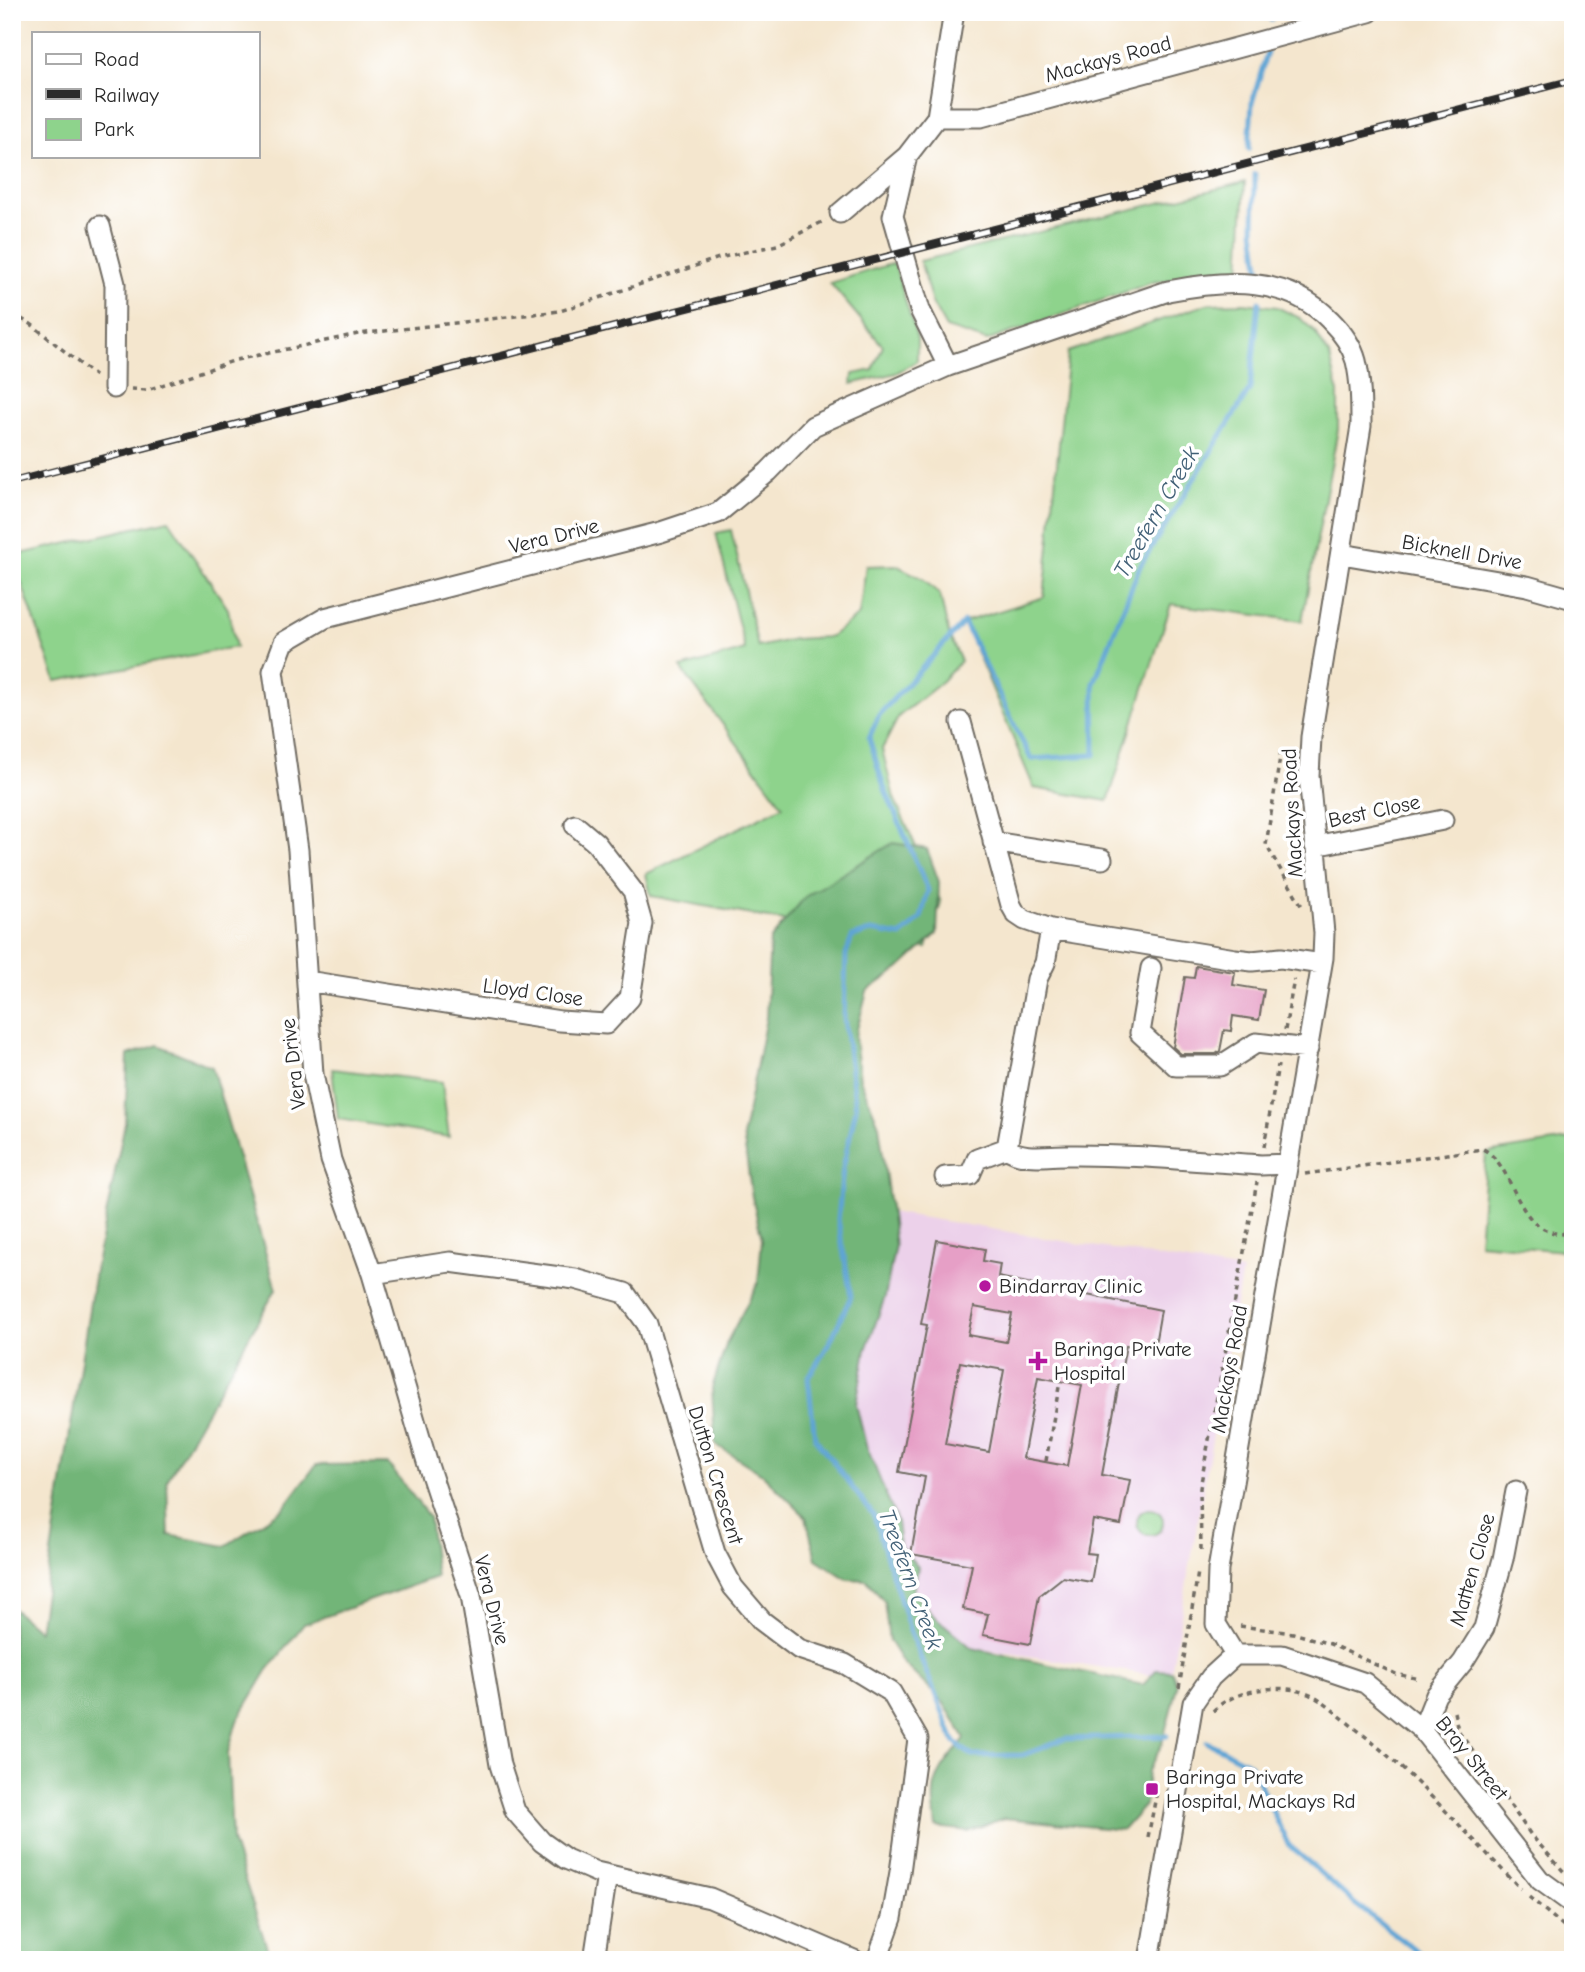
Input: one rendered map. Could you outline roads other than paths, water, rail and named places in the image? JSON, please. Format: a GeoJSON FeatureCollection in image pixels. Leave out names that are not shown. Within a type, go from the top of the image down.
{"type":"FeatureCollection","features":[{"type":"Feature","properties":{"kind":"street"},"geometry":{"type":"LineString","coordinates":[[840,213],[907,156],[937,117],[954,12]]}},
{"type":"Feature","properties":{"kind":"street","name":"Mackays Road"},"geometry":{"type":"LineString","coordinates":[[937,117],[981,117],[1369,12]]}},
{"type":"Feature","properties":{"kind":"street"},"geometry":{"type":"LineString","coordinates":[[907,156],[893,216],[920,310],[948,366]]}},
{"type":"Feature","properties":{"kind":"street"},"geometry":{"type":"LineString","coordinates":[[100,226],[115,284],[114,388]]}},
{"type":"Feature","properties":{"kind":"street","name":"Mackays Road"},"geometry":{"type":"LineString","coordinates":[[948,366],[1168,291],[1233,282],[1264,285],[1293,294],[1320,310],[1340,330],[1355,358],[1361,425],[1311,737],[1309,776],[1324,933],[1322,964],[1308,1049],[1296,1169],[1218,1570],[1216,1624],[1235,1655]]}},
{"type":"Feature","properties":{"kind":"street","name":"Vera Drive"},"geometry":{"type":"LineString","coordinates":[[854,1960],[710,1898],[607,1875],[566,1859],[542,1842],[515,1811],[500,1765],[471,1596],[428,1465],[372,1274],[331,1160],[313,1074],[298,850],[273,671],[284,642],[325,618],[650,535],[718,513],[768,472],[813,426],[948,366]]}},
{"type":"Feature","properties":{"kind":"street","name":"Bicknell Drive"},"geometry":{"type":"LineString","coordinates":[[1342,554],[1527,586],[1573,600]]}},
{"type":"Feature","properties":{"kind":"street"},"geometry":{"type":"LineString","coordinates":[[961,722],[1010,905],[1016,915],[1051,929],[1252,961],[1281,958],[1322,964]]}},
{"type":"Feature","properties":{"kind":"street","name":"Best Close"},"geometry":{"type":"LineString","coordinates":[[1315,846],[1443,820]]}},
{"type":"Feature","properties":{"kind":"street","name":"Lloyd Close"},"geometry":{"type":"LineString","coordinates":[[307,981],[560,1021],[606,1024],[629,998],[642,923],[633,891],[596,843],[575,825]]}},
{"type":"Feature","properties":{"kind":"street"},"geometry":{"type":"LineString","coordinates":[[993,842],[1102,859]]}},
{"type":"Feature","properties":{"kind":"street"},"geometry":{"type":"LineString","coordinates":[[1007,1148],[1037,979],[1045,963],[1051,929]]}},
{"type":"Feature","properties":{"kind":"street"},"geometry":{"type":"LineString","coordinates":[[1151,968],[1140,1033],[1176,1066],[1220,1066],[1256,1043],[1308,1049]]}},
{"type":"Feature","properties":{"kind":"street"},"geometry":{"type":"LineString","coordinates":[[1007,1148],[1013,1154],[1028,1156],[1110,1156],[1296,1169]]}},
{"type":"Feature","properties":{"kind":"street"},"geometry":{"type":"LineString","coordinates":[[945,1177],[970,1175],[977,1159],[1007,1148]]}},
{"type":"Feature","properties":{"kind":"street","name":"Dutton Crescent"},"geometry":{"type":"LineString","coordinates":[[372,1274],[450,1262],[575,1279],[625,1293],[646,1324],[715,1553],[733,1587],[762,1621],[799,1648],[845,1664],[891,1692],[918,1739],[892,1918],[877,1960]]}},
{"type":"Feature","properties":{"kind":"street","name":"Matten Close"},"geometry":{"type":"LineString","coordinates":[[1422,1730],[1436,1695],[1463,1662],[1484,1628],[1503,1559],[1516,1491]]}},
{"type":"Feature","properties":{"kind":"street"},"geometry":{"type":"LineString","coordinates":[[1149,1960],[1185,1751],[1199,1720],[1193,1703],[1210,1677],[1235,1655]]}},
{"type":"Feature","properties":{"kind":"street","name":"Bray Street"},"geometry":{"type":"LineString","coordinates":[[1235,1655],[1282,1655],[1365,1683],[1422,1730],[1540,1880],[1573,1904]]}},
{"type":"Feature","properties":{"kind":"street"},"geometry":{"type":"LineString","coordinates":[[594,1960],[607,1875]]}},
{"type":"Feature","properties":{"kind":"waterway","name":"Treefern Creek"},"geometry":{"type":"LineString","coordinates":[[1266,12],[1271,20]]}},
{"type":"Feature","properties":{"kind":"waterway","name":"Treefern Creek"},"geometry":{"type":"LineString","coordinates":[[1249,149],[1252,103],[1267,52]]}},
{"type":"Feature","properties":{"kind":"waterway","name":"Treefern Creek"},"geometry":{"type":"LineString","coordinates":[[1255,174],[1254,230],[1260,274]]}},
{"type":"Feature","properties":{"kind":"waterway","name":"Treefern Creek"},"geometry":{"type":"LineString","coordinates":[[1167,1736],[1065,1739],[1023,1755],[972,1756],[954,1741],[910,1631],[874,1516],[815,1438],[808,1378],[830,1342],[851,1296],[838,1220],[843,1168],[856,1108],[844,1018],[846,954],[852,937],[871,931],[901,936],[921,918],[928,890],[884,787],[869,738],[879,715],[964,622],[1031,759],[1095,755],[1094,683],[1140,566],[1250,389],[1259,302]]}},
{"type":"Feature","properties":{"kind":"waterway","name":"Treefern Creek"},"geometry":{"type":"LineString","coordinates":[[1207,1742],[1250,1764],[1288,1844],[1355,1904],[1429,1960]]}},
{"type":"Feature","properties":{"kind":"railway"},"geometry":{"type":"LineString","coordinates":[[12,482],[1573,80]]}},
{"type":"Feature","properties":{"kind":"place","name":"Bindarray Clinic"},"geometry":{"type":"Point","coordinates":[985,1286]}},
{"type":"Feature","properties":{"kind":"place","name":"Baringa Private Hospital"},"geometry":{"type":"Point","coordinates":[1038,1361]}},
{"type":"Feature","properties":{"kind":"place","name":"Baringa Private Hospital, Mackays Rd"},"geometry":{"type":"Point","coordinates":[1152,1789]}}]}
